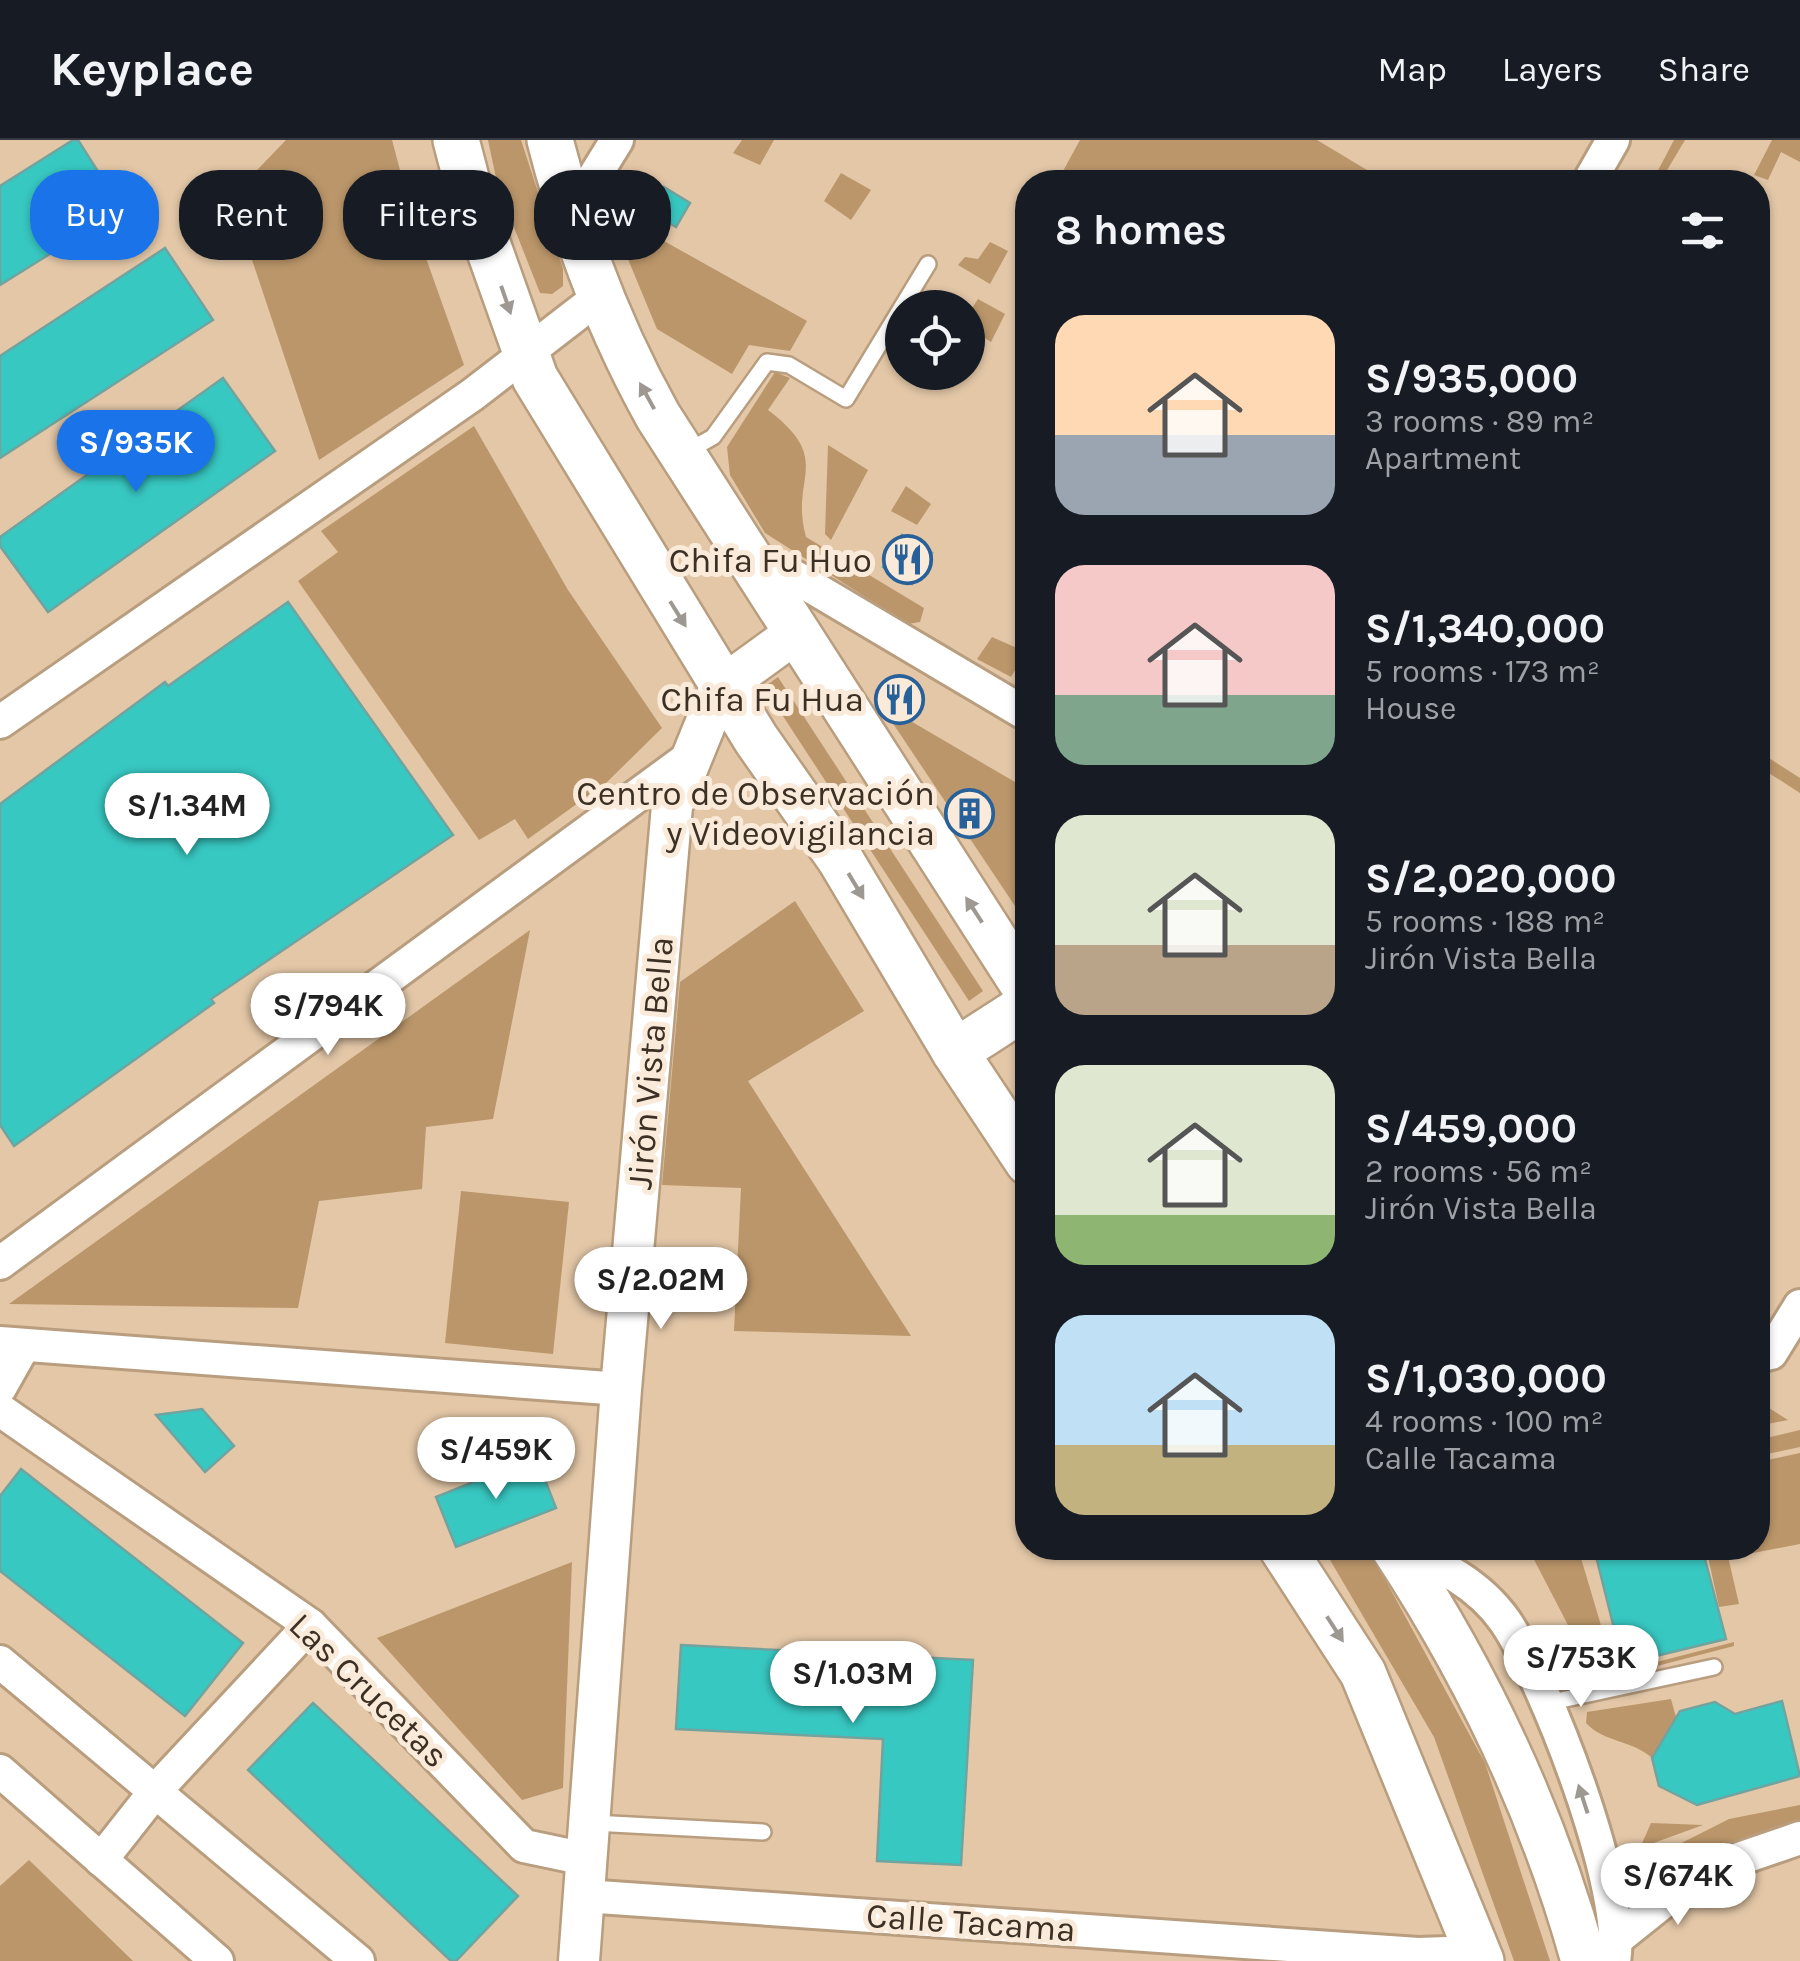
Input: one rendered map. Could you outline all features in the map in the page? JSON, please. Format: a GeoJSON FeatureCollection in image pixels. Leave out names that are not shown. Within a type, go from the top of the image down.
{"type":"FeatureCollection","features":[{"type":"Feature","properties":{"kind":"main road"},"geometry":{"type":"LineString","coordinates":[[456,140],[472,201],[525,354],[574,447],[723,686],[840,859],[955,1052],[1015,1142]]}},
{"type":"Feature","properties":{"kind":"main road"},"geometry":{"type":"LineString","coordinates":[[550,140],[558,170]]}},
{"type":"Feature","properties":{"kind":"main road"},"geometry":{"type":"LineString","coordinates":[[586,260],[622,351],[682,454],[1015,959]]}},
{"type":"Feature","properties":{"kind":"main road"},"geometry":{"type":"LineString","coordinates":[[955,1052],[1015,1013]]}},
{"type":"Feature","properties":{"kind":"main road"},"geometry":{"type":"LineString","coordinates":[[1290,1560],[1363,1673],[1479,1956]]}},
{"type":"Feature","properties":{"kind":"main road"},"geometry":{"type":"LineString","coordinates":[[1404,1560],[1441,1619],[1505,1742],[1546,1842],[1605,1953]]}},
{"type":"Feature","properties":{"kind":"street"},"geometry":{"type":"LineString","coordinates":[[598,170],[617,140]]}},
{"type":"Feature","properties":{"kind":"street"},"geometry":{"type":"LineString","coordinates":[[1596,170],[1613,140]]}},
{"type":"Feature","properties":{"kind":"street"},"geometry":{"type":"LineString","coordinates":[[0,722],[525,354],[599,296]]}},
{"type":"Feature","properties":{"kind":"street"},"geometry":{"type":"LineString","coordinates":[[785,614],[796,577],[1015,707]]}},
{"type":"Feature","properties":{"kind":"street","name":"Jirón Vista Bella"},"geometry":{"type":"LineString","coordinates":[[579,1961],[621,1389],[672,806],[688,760],[723,686],[785,614]]}},
{"type":"Feature","properties":{"kind":"street"},"geometry":{"type":"LineString","coordinates":[[0,1263],[688,760]]}},
{"type":"Feature","properties":{"kind":"street"},"geometry":{"type":"LineString","coordinates":[[1770,1353],[1798,1312]]}},
{"type":"Feature","properties":{"kind":"street"},"geometry":{"type":"LineString","coordinates":[[0,1388],[12,1345],[621,1389]]}},
{"type":"Feature","properties":{"kind":"street","name":"Las Crucetas"},"geometry":{"type":"LineString","coordinates":[[0,1410],[310,1625],[524,1846],[586,1859]]}},
{"type":"Feature","properties":{"kind":"street"},"geometry":{"type":"LineString","coordinates":[[1429,1560],[1478,1591],[1505,1622],[1545,1704],[1580,1789],[1608,1878],[1605,1953]]}},
{"type":"Feature","properties":{"kind":"street"},"geometry":{"type":"LineString","coordinates":[[101,1860],[157,1789],[310,1625]]}},
{"type":"Feature","properties":{"kind":"street"},"geometry":{"type":"LineString","coordinates":[[0,1662],[157,1789],[358,1961]]}},
{"type":"Feature","properties":{"kind":"street"},"geometry":{"type":"LineString","coordinates":[[0,1771],[217,1961]]}},
{"type":"Feature","properties":{"kind":"street"},"geometry":{"type":"LineString","coordinates":[[1608,1878],[1701,1872],[1800,1838]]}},
{"type":"Feature","properties":{"kind":"street","name":"Calle Tacama"},"geometry":{"type":"LineString","coordinates":[[586,1859],[1418,1954],[1479,1956]]}},
{"type":"Feature","properties":{"kind":"street"},"geometry":{"type":"LineString","coordinates":[[1605,1953],[1701,1872]]}},
{"type":"Feature","properties":{"kind":"lane"},"geometry":{"type":"LineString","coordinates":[[682,454],[713,437],[757,370],[767,362],[789,365],[846,399],[928,264]]}},
{"type":"Feature","properties":{"kind":"lane"},"geometry":{"type":"LineString","coordinates":[[1545,1704],[1714,1667]]}},
{"type":"Feature","properties":{"kind":"lane"},"geometry":{"type":"LineString","coordinates":[[586,1859],[763,1832]]}},
{"type":"Feature","properties":{"kind":"shaded area"},"geometry":{"type":"Polygon","coordinates":[[[286,140],[392,140],[400,170],[343,170],[343,260],[427,260],[464,365],[319,460],[252,260],[323,260],[323,170],[257,170],[286,140]]]}},
{"type":"Feature","properties":{"kind":"shaded area"},"geometry":{"type":"Polygon","coordinates":[[[488,140],[521,140],[534,180],[534,260],[560,260],[563,269],[563,286],[552,294],[540,293],[514,227],[514,170],[494,170],[488,140]]]}},
{"type":"Feature","properties":{"kind":"shaded area"},"geometry":{"type":"Polygon","coordinates":[[[742,140],[774,140],[760,165],[733,153],[742,140]]]}},
{"type":"Feature","properties":{"kind":"shaded area"},"geometry":{"type":"Polygon","coordinates":[[[1080,140],[1317,140],[1367,170],[1064,170],[1080,140]]]}},
{"type":"Feature","properties":{"kind":"shaded area"},"geometry":{"type":"Polygon","coordinates":[[[1674,140],[1685,140],[1667,170],[1658,170],[1674,140]]]}},
{"type":"Feature","properties":{"kind":"shaded area"},"geometry":{"type":"Polygon","coordinates":[[[1772,140],[1800,140],[1800,162],[1781,152],[1770,176],[1770,170],[1757,170],[1772,140]]]}},
{"type":"Feature","properties":{"kind":"shaded area"},"geometry":{"type":"Polygon","coordinates":[[[841,173],[871,190],[851,220],[824,201],[841,173]]]}},
{"type":"Feature","properties":{"kind":"shaded area"},"geometry":{"type":"Polygon","coordinates":[[[990,242],[1008,251],[990,284],[958,265],[965,257],[978,259],[990,242]]]}},
{"type":"Feature","properties":{"kind":"shaded area"},"geometry":{"type":"Polygon","coordinates":[[[671,245],[807,321],[790,351],[749,345],[732,374],[657,329],[628,260],[671,260],[671,245]]]}},
{"type":"Feature","properties":{"kind":"shaded area"},"geometry":{"type":"Polygon","coordinates":[[[985,303],[1005,314],[991,342],[985,338],[985,303]]]}},
{"type":"Feature","properties":{"kind":"shaded area"},"geometry":{"type":"Polygon","coordinates":[[[775,372],[790,378],[768,410],[800,443],[805,457],[802,516],[806,537],[924,608],[920,622],[908,624],[765,533],[730,475],[727,447],[775,372]]]}},
{"type":"Feature","properties":{"kind":"shaded area"},"geometry":{"type":"Polygon","coordinates":[[[474,426],[568,590],[662,728],[606,783],[528,839],[515,819],[479,840],[298,581],[338,552],[321,531],[474,426]]]}},
{"type":"Feature","properties":{"kind":"shaded area"},"geometry":{"type":"Polygon","coordinates":[[[828,445],[868,470],[831,540],[825,534],[828,445]]]}},
{"type":"Feature","properties":{"kind":"shaded area"},"geometry":{"type":"Polygon","coordinates":[[[906,486],[931,504],[917,525],[891,511],[906,486]]]}},
{"type":"Feature","properties":{"kind":"shaded area"},"geometry":{"type":"Polygon","coordinates":[[[992,637],[1015,647],[1015,670],[1011,677],[977,659],[992,637]]]}},
{"type":"Feature","properties":{"kind":"shaded area"},"geometry":{"type":"Polygon","coordinates":[[[778,677],[983,991],[969,1001],[764,687],[778,677]]]}},
{"type":"Feature","properties":{"kind":"shaded area"},"geometry":{"type":"Polygon","coordinates":[[[890,709],[1015,782],[1015,906],[886,713],[890,709]]]}},
{"type":"Feature","properties":{"kind":"shaded area"},"geometry":{"type":"Polygon","coordinates":[[[1770,759],[1800,778],[1800,793],[1770,774],[1770,759]]]}},
{"type":"Feature","properties":{"kind":"shaded area"},"geometry":{"type":"Polygon","coordinates":[[[795,901],[864,1011],[748,1081],[911,1336],[734,1331],[741,1188],[662,1185],[680,982],[795,901]]]}},
{"type":"Feature","properties":{"kind":"shaded area"},"geometry":{"type":"Polygon","coordinates":[[[530,930],[493,1119],[426,1127],[422,1189],[319,1201],[298,1308],[9,1304],[530,930]]]}},
{"type":"Feature","properties":{"kind":"shaded area"},"geometry":{"type":"Polygon","coordinates":[[[461,1191],[569,1202],[553,1354],[445,1343],[461,1191]]]}},
{"type":"Feature","properties":{"kind":"shaded area"},"geometry":{"type":"Polygon","coordinates":[[[1770,1409],[1788,1420],[1770,1424],[1770,1409]]]}},
{"type":"Feature","properties":{"kind":"shaded area"},"geometry":{"type":"Polygon","coordinates":[[[1800,1430],[1800,1447],[1770,1453],[1770,1437],[1800,1430]]]}},
{"type":"Feature","properties":{"kind":"shaded area"},"geometry":{"type":"Polygon","coordinates":[[[1800,1453],[1800,1544],[1770,1550],[1770,1459],[1800,1453]]]}},
{"type":"Feature","properties":{"kind":"shaded area"},"geometry":{"type":"Polygon","coordinates":[[[1330,1560],[1375,1560],[1485,1763],[1550,1961],[1514,1961],[1434,1737],[1330,1560]]]}},
{"type":"Feature","properties":{"kind":"shaded area"},"geometry":{"type":"Polygon","coordinates":[[[1534,1560],[1582,1560],[1616,1676],[1596,1679],[1534,1560]]]}},
{"type":"Feature","properties":{"kind":"shaded area"},"geometry":{"type":"Polygon","coordinates":[[[1709,1560],[1729,1560],[1739,1604],[1719,1607],[1709,1560]]]}},
{"type":"Feature","properties":{"kind":"shaded area"},"geometry":{"type":"Polygon","coordinates":[[[572,1562],[563,1788],[522,1800],[377,1638],[572,1562]]]}},
{"type":"Feature","properties":{"kind":"shaded area"},"geometry":{"type":"Polygon","coordinates":[[[1734,1642],[1734,1646],[1630,1673],[1626,1670],[1734,1642]]]}},
{"type":"Feature","properties":{"kind":"shaded area"},"geometry":{"type":"Polygon","coordinates":[[[1671,1699],[1676,1717],[1652,1758],[1586,1723],[1587,1712],[1671,1699]]]}},
{"type":"Feature","properties":{"kind":"shaded area"},"geometry":{"type":"Polygon","coordinates":[[[1800,1805],[1800,1826],[1675,1858],[1648,1860],[1729,1819],[1800,1805]]]}},
{"type":"Feature","properties":{"kind":"shaded area"},"geometry":{"type":"Polygon","coordinates":[[[1651,1823],[1703,1825],[1640,1848],[1651,1823]]]}},
{"type":"Feature","properties":{"kind":"shaded area"},"geometry":{"type":"Polygon","coordinates":[[[29,1860],[133,1961],[0,1961],[0,1886],[29,1860]]]}},
{"type":"Feature","properties":{"kind":"building"},"geometry":{"type":"Polygon","coordinates":[[[73,140],[78,140],[97,170],[30,170],[30,260],[40,260],[0,285],[0,186],[73,140]]]}},
{"type":"Feature","properties":{"kind":"building"},"geometry":{"type":"Polygon","coordinates":[[[671,191],[690,203],[676,227],[671,224],[671,191]]]}},
{"type":"Feature","properties":{"kind":"building"},"geometry":{"type":"Polygon","coordinates":[[[165,248],[213,320],[0,458],[0,356],[147,260],[159,260],[159,252],[165,248]]]}},
{"type":"Feature","properties":{"kind":"building"},"geometry":{"type":"Polygon","coordinates":[[[223,378],[275,451],[48,612],[0,546],[0,537],[223,378]]]}},
{"type":"Feature","properties":{"kind":"building","name":"Chifa Fu Huo"},"geometry":{"type":"Polygon","coordinates":[[[902,535],[932,553],[912,584],[883,567],[902,535]]]}},
{"type":"Feature","properties":{"kind":"building"},"geometry":{"type":"Polygon","coordinates":[[[288,602],[453,835],[211,999],[214,1003],[14,1146],[0,1125],[0,804],[165,682],[168,686],[288,602]]]}},
{"type":"Feature","properties":{"kind":"building"},"geometry":{"type":"Polygon","coordinates":[[[202,1409],[234,1446],[205,1472],[156,1415],[202,1409]]]}},
{"type":"Feature","properties":{"kind":"building"},"geometry":{"type":"Polygon","coordinates":[[[536,1457],[556,1508],[456,1547],[436,1497],[536,1457]]]}},
{"type":"Feature","properties":{"kind":"building"},"geometry":{"type":"Polygon","coordinates":[[[21,1469],[243,1643],[185,1716],[0,1571],[0,1496],[21,1469]]]}},
{"type":"Feature","properties":{"kind":"building"},"geometry":{"type":"Polygon","coordinates":[[[1597,1560],[1705,1560],[1726,1639],[1623,1664],[1597,1560]]]}},
{"type":"Feature","properties":{"kind":"building"},"geometry":{"type":"Polygon","coordinates":[[[681,1645],[973,1660],[961,1865],[877,1861],[883,1739],[676,1729],[681,1645]]]}},
{"type":"Feature","properties":{"kind":"building"},"geometry":{"type":"Polygon","coordinates":[[[1782,1701],[1800,1776],[1697,1805],[1659,1786],[1652,1758],[1680,1711],[1715,1702],[1735,1714],[1782,1701]]]}},
{"type":"Feature","properties":{"kind":"building"},"geometry":{"type":"Polygon","coordinates":[[[313,1703],[518,1896],[456,1961],[451,1961],[248,1770],[313,1703]]]}},
{"type":"Feature","properties":{"kind":"place","name":"Chifa Fu Huo"},"geometry":{"type":"Point","coordinates":[907,560]}},
{"type":"Feature","properties":{"kind":"place","name":"Chifa Fu Hua"},"geometry":{"type":"Point","coordinates":[899,699]}},
{"type":"Feature","properties":{"kind":"place","name":"Centro de Observación y Videovigilancia"},"geometry":{"type":"Point","coordinates":[970,813]}}]}
